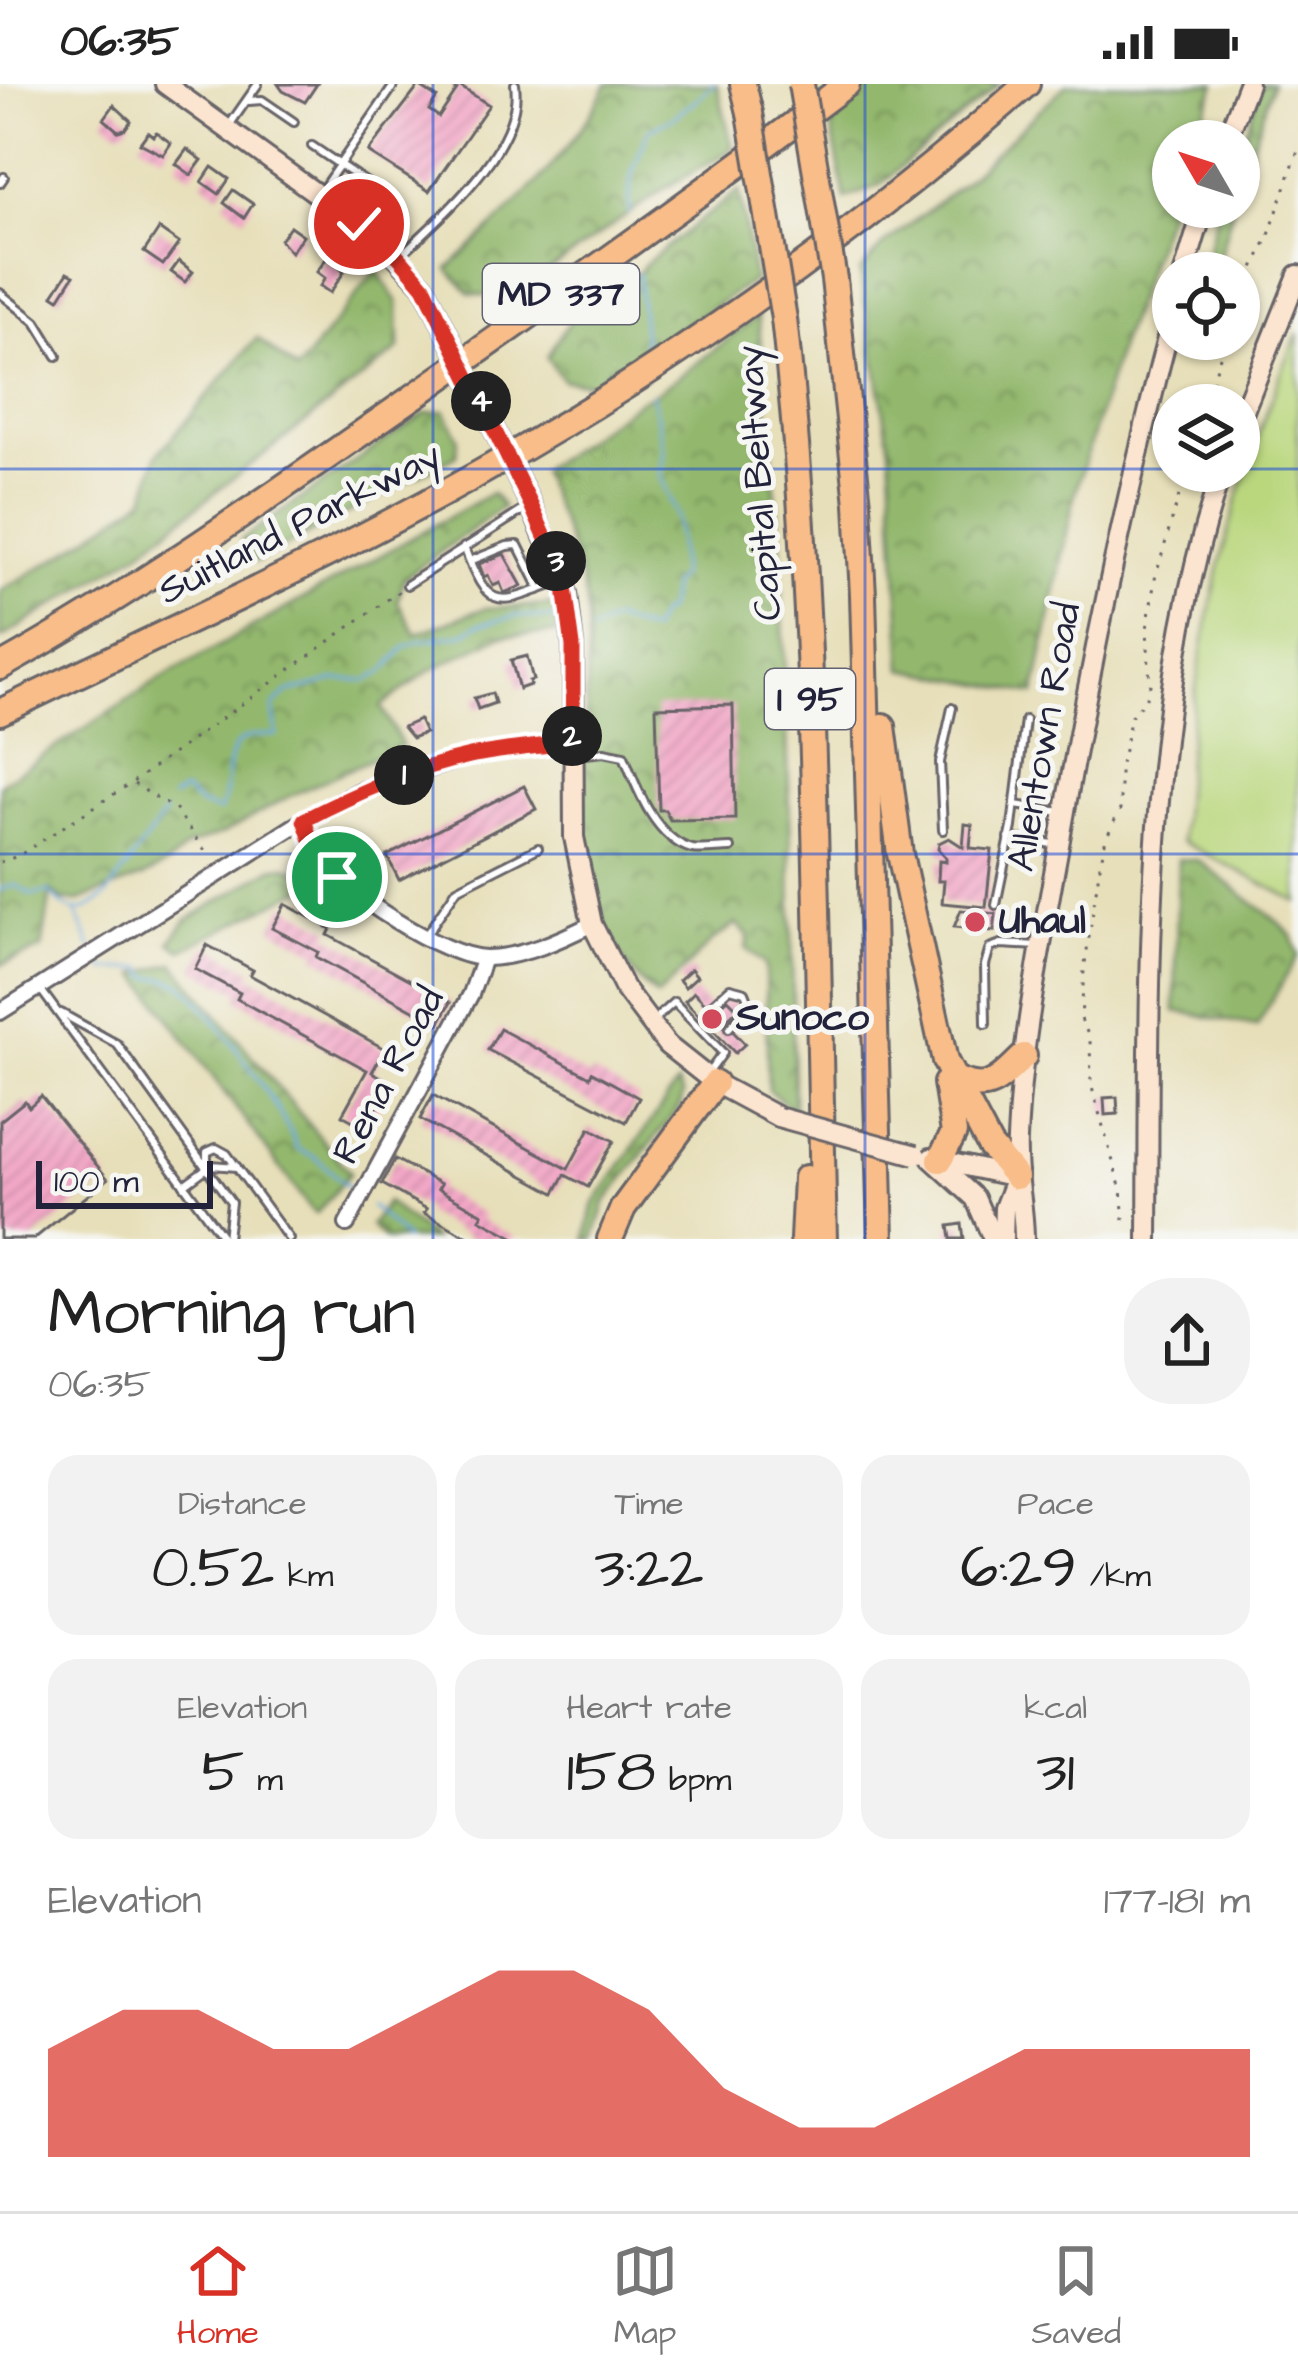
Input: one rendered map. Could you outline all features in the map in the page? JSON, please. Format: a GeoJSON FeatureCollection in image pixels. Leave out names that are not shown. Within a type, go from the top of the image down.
{"type":"FeatureCollection","features":[{"type":"Feature","properties":{"kind":"highway","name":"Capital Beltway"},"geometry":{"type":"LineString","coordinates":[[743,84],[784,319],[806,589],[824,1239]]}},
{"type":"Feature","properties":{"kind":"highway","name":"I 95"},"geometry":{"type":"LineString","coordinates":[[801,84],[834,279],[858,504],[881,1239]]}},
{"type":"Feature","properties":{"kind":"highway","name":"Suitland Parkway"},"geometry":{"type":"LineString","coordinates":[[0,667],[195,547],[640,238],[847,84]]}},
{"type":"Feature","properties":{"kind":"highway","name":"Suitland Parkway"},"geometry":{"type":"LineString","coordinates":[[0,712],[384,525],[508,457],[790,276],[927,170],[1027,84]]}},
{"type":"Feature","properties":{"kind":"highway"},"geometry":{"type":"LineString","coordinates":[[863,595],[894,825],[948,1069],[954,1133],[929,1158]]}},
{"type":"Feature","properties":{"kind":"highway"},"geometry":{"type":"LineString","coordinates":[[948,1069],[970,1086],[990,1085],[1024,1056]]}},
{"type":"Feature","properties":{"kind":"highway"},"geometry":{"type":"LineString","coordinates":[[948,1069],[994,1152],[1016,1177]]}},
{"type":"Feature","properties":{"kind":"highway"},"geometry":{"type":"LineString","coordinates":[[610,1239],[623,1208],[710,1080]]}},
{"type":"Feature","properties":{"kind":"highway"},"geometry":{"type":"LineString","coordinates":[[803,1239],[820,1080]]}},
{"type":"Feature","properties":{"kind":"main road"},"geometry":{"type":"LineString","coordinates":[[165,84],[399,257],[424,286],[462,362]]}},
{"type":"Feature","properties":{"kind":"main road"},"geometry":{"type":"LineString","coordinates":[[1234,120],[1248,84]]}},
{"type":"Feature","properties":{"kind":"main road"},"geometry":{"type":"LineString","coordinates":[[1255,384],[1298,275]]}},
{"type":"Feature","properties":{"kind":"main road","name":"Allentown Road"},"geometry":{"type":"LineString","coordinates":[[1003,1239],[1004,1208],[1016,1177],[1024,1056],[1064,813],[1114,551],[1162,360]]}},
{"type":"Feature","properties":{"kind":"main road","name":"MD 337"},"geometry":{"type":"LineString","coordinates":[[462,362],[564,580],[573,646],[578,868],[592,924],[624,988],[676,1054],[710,1080],[778,1117],[1016,1177]]}},
{"type":"Feature","properties":{"kind":"main road"},"geometry":{"type":"LineString","coordinates":[[1148,1239],[1151,913],[1172,694],[1191,581],[1216,492]]}},
{"type":"Feature","properties":{"kind":"main road","name":"MD 337"},"geometry":{"type":"LineString","coordinates":[[929,1158],[976,1198],[993,1239]]}},
{"type":"Feature","properties":{"kind":"main road","name":"Allentown Road"},"geometry":{"type":"LineString","coordinates":[[1016,1177],[1024,1210],[1024,1239]]}},
{"type":"Feature","properties":{"kind":"street"},"geometry":{"type":"LineString","coordinates":[[0,1012],[304,820],[359,791],[472,755],[572,748]]}},
{"type":"Feature","properties":{"kind":"street","name":"Rena Road"},"geometry":{"type":"LineString","coordinates":[[304,820],[316,854],[328,868],[446,951],[484,958],[523,952],[592,924]]}},
{"type":"Feature","properties":{"kind":"street","name":"Rena Road"},"geometry":{"type":"LineString","coordinates":[[347,1224],[471,994],[484,958]]}},
{"type":"Feature","properties":{"kind":"lane"},"geometry":{"type":"LineString","coordinates":[[226,130],[258,84]]}},
{"type":"Feature","properties":{"kind":"lane"},"geometry":{"type":"LineString","coordinates":[[318,196],[395,84]]}},
{"type":"Feature","properties":{"kind":"lane"},"geometry":{"type":"LineString","coordinates":[[399,257],[484,169],[518,103],[515,84]]}},
{"type":"Feature","properties":{"kind":"lane"},"geometry":{"type":"LineString","coordinates":[[246,102],[262,100],[294,122]]}},
{"type":"Feature","properties":{"kind":"lane"},"geometry":{"type":"LineString","coordinates":[[312,146],[398,203]]}},
{"type":"Feature","properties":{"kind":"lane"},"geometry":{"type":"LineString","coordinates":[[0,293],[37,322],[57,356]]}},
{"type":"Feature","properties":{"kind":"lane"},"geometry":{"type":"LineString","coordinates":[[407,585],[531,505]]}},
{"type":"Feature","properties":{"kind":"lane"},"geometry":{"type":"LineString","coordinates":[[470,561],[518,545],[540,590]]}},
{"type":"Feature","properties":{"kind":"lane"},"geometry":{"type":"LineString","coordinates":[[464,547],[480,585],[497,599],[514,599],[564,580]]}},
{"type":"Feature","properties":{"kind":"lane"},"geometry":{"type":"LineString","coordinates":[[944,830],[940,760],[952,708]]}},
{"type":"Feature","properties":{"kind":"lane"},"geometry":{"type":"LineString","coordinates":[[996,905],[1025,720]]}},
{"type":"Feature","properties":{"kind":"lane"},"geometry":{"type":"LineString","coordinates":[[572,748],[625,756],[637,791],[669,836],[692,849],[731,848]]}},
{"type":"Feature","properties":{"kind":"lane"},"geometry":{"type":"LineString","coordinates":[[1014,805],[1064,813]]}},
{"type":"Feature","properties":{"kind":"lane"},"geometry":{"type":"LineString","coordinates":[[1009,838],[1059,845]]}},
{"type":"Feature","properties":{"kind":"lane"},"geometry":{"type":"LineString","coordinates":[[424,938],[457,890],[538,848]]}},
{"type":"Feature","properties":{"kind":"lane"},"geometry":{"type":"LineString","coordinates":[[986,1024],[985,965],[990,949],[1001,944],[1041,946]]}},
{"type":"Feature","properties":{"kind":"lane"},"geometry":{"type":"LineString","coordinates":[[39,988],[226,1239]]}},
{"type":"Feature","properties":{"kind":"lane"},"geometry":{"type":"LineString","coordinates":[[709,1007],[730,988],[745,992],[751,999],[749,1007],[729,1028]]}},
{"type":"Feature","properties":{"kind":"lane"},"geometry":{"type":"LineString","coordinates":[[649,1024],[674,1002],[697,1019],[723,1053],[710,1080]]}},
{"type":"Feature","properties":{"kind":"lane"},"geometry":{"type":"LineString","coordinates":[[55,1010],[117,1044],[231,1202],[226,1239]]}},
{"type":"Feature","properties":{"kind":"lane"},"geometry":{"type":"LineString","coordinates":[[208,1166],[207,1152],[216,1148],[227,1154],[290,1239]]}},
{"type":"Feature","properties":{"kind":"lane"},"geometry":{"type":"LineString","coordinates":[[184,1185],[208,1166],[237,1167]]}},
{"type":"Feature","properties":{"kind":"path"},"geometry":{"type":"LineString","coordinates":[[1260,255],[1298,151]]}},
{"type":"Feature","properties":{"kind":"path"},"geometry":{"type":"LineString","coordinates":[[1124,1220],[1121,1190],[1091,1084],[1090,1039],[1081,1019],[1084,970],[1106,838],[1120,810],[1120,769],[1131,716],[1150,686],[1147,629],[1155,579],[1180,492]]}},
{"type":"Feature","properties":{"kind":"path"},"geometry":{"type":"LineString","coordinates":[[0,862],[18,856],[133,782],[407,585]]}},
{"type":"Feature","properties":{"kind":"path"},"geometry":{"type":"LineString","coordinates":[[133,782],[173,808],[205,851]]}},
{"type":"Feature","properties":{"kind":"green space"},"geometry":{"type":"Polygon","coordinates":[[[607,84],[717,84],[733,149],[665,188],[509,299],[470,293],[448,269],[557,159],[607,84]]]}},
{"type":"Feature","properties":{"kind":"green space"},"geometry":{"type":"Polygon","coordinates":[[[874,84],[1000,84],[878,186],[845,199],[829,113],[874,84]]]}},
{"type":"Feature","properties":{"kind":"green space"},"geometry":{"type":"Polygon","coordinates":[[[1067,84],[1216,84],[1202,120],[1152,120],[1152,228],[1162,228],[1120,344],[1074,497],[1035,694],[903,669],[890,448],[860,272],[881,247],[964,182],[1067,84]]]}},
{"type":"Feature","properties":{"kind":"green space"},"geometry":{"type":"Polygon","coordinates":[[[1262,84],[1272,84],[1260,121],[1249,120],[1262,84]]]}},
{"type":"Feature","properties":{"kind":"green space"},"geometry":{"type":"Polygon","coordinates":[[[739,190],[754,280],[597,384],[563,380],[547,358],[576,316],[642,270],[739,190]]]}},
{"type":"Feature","properties":{"kind":"green space"},"geometry":{"type":"Polygon","coordinates":[[[1213,228],[1227,228],[1221,252],[1207,252],[1213,228]]]}},
{"type":"Feature","properties":{"kind":"green space"},"geometry":{"type":"Polygon","coordinates":[[[376,270],[398,302],[399,349],[139,552],[0,639],[0,591],[145,498],[157,455],[257,338],[297,371],[376,270]]]}},
{"type":"Feature","properties":{"kind":"green space"},"geometry":{"type":"Polygon","coordinates":[[[758,316],[780,537],[794,1110],[768,1090],[765,965],[746,948],[749,937],[736,924],[712,941],[657,997],[624,961],[602,917],[590,869],[585,817],[585,596],[540,471],[758,316]]]}},
{"type":"Feature","properties":{"kind":"green space"},"geometry":{"type":"Polygon","coordinates":[[[1298,333],[1298,902],[1181,841],[1193,711],[1216,582],[1240,492],[1260,492],[1260,431],[1298,333]]]}},
{"type":"Feature","properties":{"kind":"green space"},"geometry":{"type":"Polygon","coordinates":[[[445,411],[458,437],[457,455],[256,562],[241,540],[425,413],[445,411]]]}},
{"type":"Feature","properties":{"kind":"green space"},"geometry":{"type":"Polygon","coordinates":[[[492,493],[503,507],[404,578],[398,602],[416,634],[485,608],[555,605],[559,633],[500,636],[429,671],[381,706],[402,745],[286,798],[222,834],[187,846],[143,877],[79,901],[63,901],[51,891],[42,949],[0,965],[0,784],[162,678],[492,493]]]}},
{"type":"Feature","properties":{"kind":"green space"},"geometry":{"type":"Polygon","coordinates":[[[1178,859],[1198,860],[1292,936],[1298,956],[1257,1026],[1175,1011],[1178,859]]]}},
{"type":"Feature","properties":{"kind":"green space"},"geometry":{"type":"Polygon","coordinates":[[[273,868],[300,871],[308,886],[182,950],[170,942],[187,920],[273,868]]]}},
{"type":"Feature","properties":{"kind":"green space"},"geometry":{"type":"Polygon","coordinates":[[[174,963],[350,1173],[317,1213],[137,974],[174,963]]]}},
{"type":"Feature","properties":{"kind":"green space"},"geometry":{"type":"Polygon","coordinates":[[[677,1084],[683,1095],[680,1106],[605,1203],[594,1239],[586,1239],[593,1206],[677,1084]]]}},
{"type":"Feature","properties":{"kind":"green space"},"geometry":{"type":"Polygon","coordinates":[[[387,1202],[433,1239],[385,1239],[370,1226],[387,1202]]]}},
{"type":"Feature","properties":{"kind":"building"},"geometry":{"type":"Polygon","coordinates":[[[278,84],[317,84],[305,102],[278,84]]]}},
{"type":"Feature","properties":{"kind":"building"},"geometry":{"type":"Polygon","coordinates":[[[456,84],[489,105],[429,191],[368,152],[419,86],[437,98],[429,110],[439,117],[457,90],[453,88],[456,84]]]}},
{"type":"Feature","properties":{"kind":"building"},"geometry":{"type":"Polygon","coordinates":[[[114,105],[131,121],[125,129],[118,131],[104,119],[114,105]]]}},
{"type":"Feature","properties":{"kind":"building"},"geometry":{"type":"Polygon","coordinates":[[[148,132],[171,143],[163,155],[140,143],[148,132]]]}},
{"type":"Feature","properties":{"kind":"building"},"geometry":{"type":"Polygon","coordinates":[[[187,149],[202,160],[191,175],[176,164],[187,149]]]}},
{"type":"Feature","properties":{"kind":"building"},"geometry":{"type":"Polygon","coordinates":[[[212,167],[229,179],[219,194],[202,182],[212,167]]]}},
{"type":"Feature","properties":{"kind":"building"},"geometry":{"type":"Polygon","coordinates":[[[233,190],[253,204],[244,218],[224,203],[233,190]]]}},
{"type":"Feature","properties":{"kind":"building"},"geometry":{"type":"Polygon","coordinates":[[[290,226],[303,235],[291,252],[280,240],[290,226]]]}},
{"type":"Feature","properties":{"kind":"building"},"geometry":{"type":"Polygon","coordinates":[[[159,229],[179,243],[163,265],[144,252],[159,229]]]}},
{"type":"Feature","properties":{"kind":"building"},"geometry":{"type":"Polygon","coordinates":[[[328,256],[344,272],[330,293],[320,286],[325,278],[317,272],[328,256]]]}},
{"type":"Feature","properties":{"kind":"building"},"geometry":{"type":"Polygon","coordinates":[[[179,261],[193,272],[185,282],[171,272],[179,261]]]}},
{"type":"Feature","properties":{"kind":"building"},"geometry":{"type":"Polygon","coordinates":[[[68,272],[74,275],[59,299],[53,295],[68,272]]]}},
{"type":"Feature","properties":{"kind":"building"},"geometry":{"type":"Polygon","coordinates":[[[504,554],[522,586],[504,593],[500,583],[493,586],[488,575],[484,577],[479,564],[504,554]]]}},
{"type":"Feature","properties":{"kind":"building"},"geometry":{"type":"Polygon","coordinates":[[[527,656],[533,680],[519,689],[511,660],[527,656]]]}},
{"type":"Feature","properties":{"kind":"building"},"geometry":{"type":"Polygon","coordinates":[[[492,693],[495,703],[478,709],[474,698],[492,693]]]}},
{"type":"Feature","properties":{"kind":"building"},"geometry":{"type":"Polygon","coordinates":[[[733,705],[735,819],[670,820],[665,810],[659,810],[656,707],[733,705]]]}},
{"type":"Feature","properties":{"kind":"building"},"geometry":{"type":"Polygon","coordinates":[[[419,720],[425,733],[412,738],[403,727],[419,720]]]}},
{"type":"Feature","properties":{"kind":"building"},"geometry":{"type":"Polygon","coordinates":[[[524,786],[536,809],[399,880],[387,856],[524,786]]]}},
{"type":"Feature","properties":{"kind":"building"},"geometry":{"type":"Polygon","coordinates":[[[965,824],[972,825],[970,848],[992,850],[986,907],[942,903],[939,861],[946,862],[946,858],[939,843],[949,838],[963,847],[965,824]]]}},
{"type":"Feature","properties":{"kind":"building"},"geometry":{"type":"Polygon","coordinates":[[[285,904],[331,929],[328,935],[451,1002],[439,1024],[272,928],[285,904]]]}},
{"type":"Feature","properties":{"kind":"building","name":"Uhaul"},"geometry":{"type":"Polygon","coordinates":[[[961,910],[996,914],[994,931],[954,927],[961,910]]]}},
{"type":"Feature","properties":{"kind":"building"},"geometry":{"type":"Polygon","coordinates":[[[207,945],[253,970],[250,975],[385,1049],[372,1072],[391,1082],[366,1128],[342,1115],[367,1070],[237,999],[240,993],[195,969],[207,945]]]}},
{"type":"Feature","properties":{"kind":"building"},"geometry":{"type":"Polygon","coordinates":[[[691,969],[697,976],[685,987],[679,980],[691,969]]]}},
{"type":"Feature","properties":{"kind":"building","name":"Sunoco"},"geometry":{"type":"Polygon","coordinates":[[[694,992],[714,1012],[728,999],[738,1009],[724,1022],[745,1044],[735,1053],[685,1001],[694,992]]]}},
{"type":"Feature","properties":{"kind":"building"},"geometry":{"type":"Polygon","coordinates":[[[500,1029],[639,1098],[626,1122],[488,1050],[500,1029]]]}},
{"type":"Feature","properties":{"kind":"building"},"geometry":{"type":"Polygon","coordinates":[[[433,1095],[568,1169],[590,1128],[614,1141],[588,1187],[565,1175],[555,1193],[420,1119],[433,1095]]]}},
{"type":"Feature","properties":{"kind":"building"},"geometry":{"type":"Polygon","coordinates":[[[41,1096],[108,1179],[34,1239],[0,1239],[0,1121],[25,1101],[29,1107],[41,1096]]]}},
{"type":"Feature","properties":{"kind":"building"},"geometry":{"type":"Polygon","coordinates":[[[1117,1097],[1118,1114],[1105,1115],[1104,1098],[1117,1097]]]}},
{"type":"Feature","properties":{"kind":"building"},"geometry":{"type":"Polygon","coordinates":[[[395,1159],[441,1184],[438,1189],[517,1239],[472,1239],[424,1213],[427,1209],[382,1184],[395,1159]]]}},
{"type":"Feature","properties":{"kind":"building"},"geometry":{"type":"Polygon","coordinates":[[[962,1224],[964,1239],[951,1239],[949,1226],[962,1224]]]}},
{"type":"Feature","properties":{"kind":"waterway"},"geometry":{"type":"LineString","coordinates":[[629,213],[631,176],[648,131],[714,85]]}},
{"type":"Feature","properties":{"kind":"waterway"},"geometry":{"type":"LineString","coordinates":[[638,274],[645,353]]}},
{"type":"Feature","properties":{"kind":"waterway"},"geometry":{"type":"LineString","coordinates":[[591,632],[614,620],[651,632],[659,615],[668,609],[672,584],[680,575],[677,517],[660,475],[664,451],[652,393]]}},
{"type":"Feature","properties":{"kind":"waterway"},"geometry":{"type":"LineString","coordinates":[[172,798],[184,791],[200,805],[220,811],[233,750],[251,737],[277,735],[273,707],[286,693],[336,680],[368,680],[383,672],[404,648],[463,634],[477,625],[515,616],[559,619]]}},
{"type":"Feature","properties":{"kind":"waterway"},"geometry":{"type":"LineString","coordinates":[[0,890],[15,885],[32,895],[49,892],[76,911],[89,907],[107,895],[165,813]]}},
{"type":"Feature","properties":{"kind":"waterway"},"geometry":{"type":"LineString","coordinates":[[76,912],[91,947]]}},
{"type":"Feature","properties":{"kind":"waterway"},"geometry":{"type":"LineString","coordinates":[[96,955],[106,970],[144,968],[148,977],[185,987],[247,1064],[297,1149],[315,1157],[349,1188]]}},
{"type":"Feature","properties":{"kind":"waterway"},"geometry":{"type":"LineString","coordinates":[[371,1206],[406,1239]]}},
{"type":"Feature","properties":{"kind":"place","name":"Uhaul"},"geometry":{"type":"Point","coordinates":[975,922]}},
{"type":"Feature","properties":{"kind":"place","name":"Sunoco"},"geometry":{"type":"Point","coordinates":[712,1019]}},
{"type":"Feature","properties":{"kind":"route"},"geometry":{"type":"LineString","coordinates":[[337,877],[316,854],[304,820],[359,791],[418,770],[472,755],[572,742],[573,724],[568,592],[544,533],[424,286],[399,257],[359,224]]}}]}
